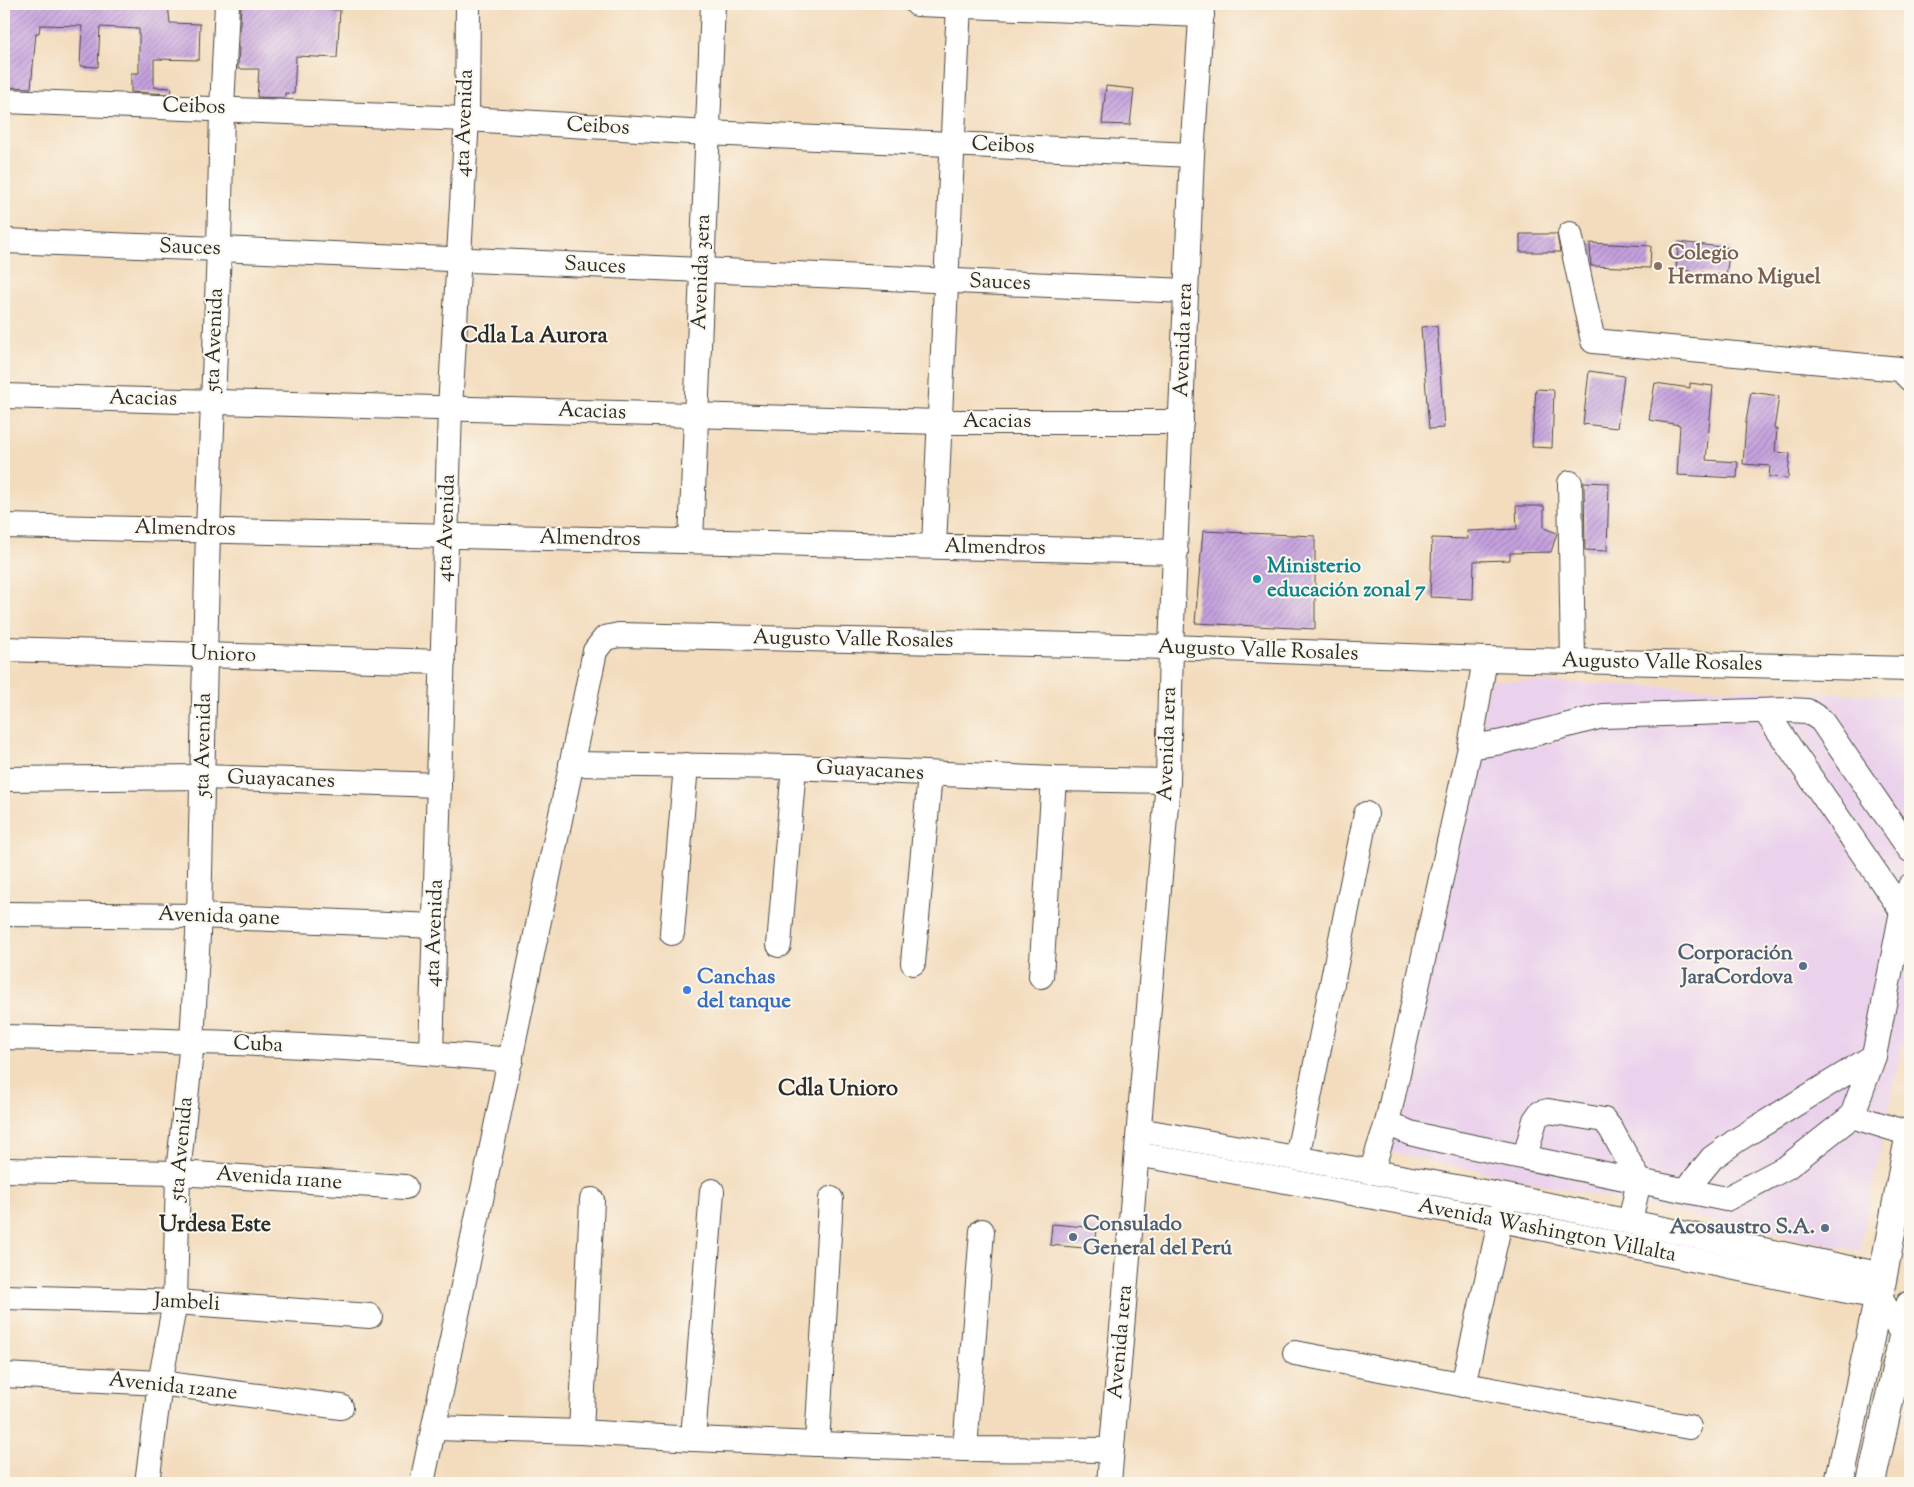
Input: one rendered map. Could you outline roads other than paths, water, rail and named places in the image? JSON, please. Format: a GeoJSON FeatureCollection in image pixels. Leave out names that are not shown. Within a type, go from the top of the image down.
{"type":"FeatureCollection","features":[{"type":"Feature","properties":{"kind":"main road"},"geometry":{"type":"LineString","coordinates":[[1839,1483],[1881,1286],[1910,1133]]}},
{"type":"Feature","properties":{"kind":"main road"},"geometry":{"type":"LineString","coordinates":[[1871,1483],[1907,1341],[1910,1305]]}},
{"type":"Feature","properties":{"kind":"street","name":"5ta Avenida"},"geometry":{"type":"LineString","coordinates":[[147,1483],[160,1383],[175,1302],[178,1172],[192,1042],[199,916],[204,777],[208,530],[227,4]]}},
{"type":"Feature","properties":{"kind":"street","name":"4ta Avenida"},"geometry":{"type":"LineString","coordinates":[[431,1052],[450,408],[467,119],[468,4]]}},
{"type":"Feature","properties":{"kind":"street","name":"Avenida 3era"},"geometry":{"type":"LineString","coordinates":[[691,541],[713,4]]}},
{"type":"Feature","properties":{"kind":"street"},"geometry":{"type":"LineString","coordinates":[[917,4],[1202,9]]}},
{"type":"Feature","properties":{"kind":"street"},"geometry":{"type":"LineString","coordinates":[[934,546],[959,5]]}},
{"type":"Feature","properties":{"kind":"street","name":"Avenida 1era"},"geometry":{"type":"LineString","coordinates":[[1109,1483],[1168,781],[1171,647],[1192,154],[1202,9]]}},
{"type":"Feature","properties":{"kind":"street","name":"Ceibos"},"geometry":{"type":"LineString","coordinates":[[4,101],[467,119],[708,133],[1192,154]]}},
{"type":"Feature","properties":{"kind":"street"},"geometry":{"type":"LineString","coordinates":[[1570,234],[1593,341],[1900,369],[1910,380]]}},
{"type":"Feature","properties":{"kind":"street","name":"Sauces"},"geometry":{"type":"LineString","coordinates":[[4,241],[219,248],[702,271],[1186,291]]}},
{"type":"Feature","properties":{"kind":"street","name":"Acacias"},"geometry":{"type":"LineString","coordinates":[[4,396],[213,400],[940,422],[1181,422]]}},
{"type":"Feature","properties":{"kind":"street"},"geometry":{"type":"LineString","coordinates":[[1570,483],[1573,661]]}},
{"type":"Feature","properties":{"kind":"street","name":"Almendros"},"geometry":{"type":"LineString","coordinates":[[4,526],[1176,552]]}},
{"type":"Feature","properties":{"kind":"street","name":"Augusto Valle Rosales"},"geometry":{"type":"LineString","coordinates":[[571,764],[595,651],[605,638],[619,635],[1171,647],[1485,659],[1910,669]]}},
{"type":"Feature","properties":{"kind":"street","name":"Unioro"},"geometry":{"type":"LineString","coordinates":[[4,649],[443,662]]}},
{"type":"Feature","properties":{"kind":"street"},"geometry":{"type":"LineString","coordinates":[[1371,1172],[1387,1123],[1470,747],[1485,659]]}},
{"type":"Feature","properties":{"kind":"street"},"geometry":{"type":"LineString","coordinates":[[1470,747],[1502,742],[1603,716],[1766,711],[1807,712],[1821,720],[1910,850]]}},
{"type":"Feature","properties":{"kind":"street"},"geometry":{"type":"LineString","coordinates":[[1766,711],[1902,910]]}},
{"type":"Feature","properties":{"kind":"street"},"geometry":{"type":"LineString","coordinates":[[422,1483],[571,764]]}},
{"type":"Feature","properties":{"kind":"street","name":"Guayacanes"},"geometry":{"type":"LineString","coordinates":[[571,764],[794,766],[1054,779],[1168,781]]}},
{"type":"Feature","properties":{"kind":"street"},"geometry":{"type":"LineString","coordinates":[[672,933],[686,765]]}},
{"type":"Feature","properties":{"kind":"street"},"geometry":{"type":"LineString","coordinates":[[779,945],[794,766]]}},
{"type":"Feature","properties":{"kind":"street"},"geometry":{"type":"LineString","coordinates":[[914,963],[930,774]]}},
{"type":"Feature","properties":{"kind":"street","name":"Guayacanes"},"geometry":{"type":"LineString","coordinates":[[4,779],[204,777],[439,785]]}},
{"type":"Feature","properties":{"kind":"street"},"geometry":{"type":"LineString","coordinates":[[1041,976],[1054,779]]}},
{"type":"Feature","properties":{"kind":"street"},"geometry":{"type":"LineString","coordinates":[[1297,1158],[1366,814]]}},
{"type":"Feature","properties":{"kind":"street"},"geometry":{"type":"LineString","coordinates":[[1387,1123],[1410,1133],[1435,1139],[1726,1199],[1787,1167],[1852,1116],[1874,1056],[1902,910],[1910,886]]}},
{"type":"Feature","properties":{"kind":"street","name":"Avenida 9ane"},"geometry":{"type":"LineString","coordinates":[[4,914],[199,916],[435,926]]}},
{"type":"Feature","properties":{"kind":"street","name":"Cuba"},"geometry":{"type":"LineString","coordinates":[[4,1037],[192,1042],[431,1052],[511,1060]]}},
{"type":"Feature","properties":{"kind":"street"},"geometry":{"type":"LineString","coordinates":[[1686,1190],[1712,1158],[1737,1140],[1874,1056]]}},
{"type":"Feature","properties":{"kind":"street"},"geometry":{"type":"LineString","coordinates":[[1526,1157],[1535,1120],[1540,1112],[1548,1111],[1604,1120],[1640,1180],[1630,1222]]}},
{"type":"Feature","properties":{"kind":"street"},"geometry":{"type":"LineString","coordinates":[[1852,1116],[1910,1133]]}},
{"type":"Feature","properties":{"kind":"street","name":"Avenida Washington Villalta"},"geometry":{"type":"LineString","coordinates":[[1139,1130],[1506,1196],[1630,1222],[1881,1286]]}},
{"type":"Feature","properties":{"kind":"street","name":"Avenida Washington Villalta"},"geometry":{"type":"LineString","coordinates":[[1137,1154],[1501,1220],[1857,1293],[1881,1286]]}},
{"type":"Feature","properties":{"kind":"street","name":"Avenida 11ane"},"geometry":{"type":"LineString","coordinates":[[4,1170],[178,1172],[405,1187]]}},
{"type":"Feature","properties":{"kind":"street"},"geometry":{"type":"LineString","coordinates":[[692,1439],[712,1191]]}},
{"type":"Feature","properties":{"kind":"street"},"geometry":{"type":"LineString","coordinates":[[1463,1385],[1506,1196]]}},
{"type":"Feature","properties":{"kind":"street"},"geometry":{"type":"LineString","coordinates":[[817,1444],[831,1199]]}},
{"type":"Feature","properties":{"kind":"street"},"geometry":{"type":"LineString","coordinates":[[581,1432],[592,1200]]}},
{"type":"Feature","properties":{"kind":"street"},"geometry":{"type":"LineString","coordinates":[[965,1449],[982,1231]]}},
{"type":"Feature","properties":{"kind":"street"},"geometry":{"type":"LineString","coordinates":[[1881,1286],[1907,1341]]}},
{"type":"Feature","properties":{"kind":"street","name":"Jambeli"},"geometry":{"type":"LineString","coordinates":[[4,1297],[175,1302],[370,1316]]}},
{"type":"Feature","properties":{"kind":"street"},"geometry":{"type":"LineString","coordinates":[[1295,1353],[1689,1427]]}},
{"type":"Feature","properties":{"kind":"street","name":"Avenida 12ane"},"geometry":{"type":"LineString","coordinates":[[4,1374],[160,1383],[341,1407]]}},
{"type":"Feature","properties":{"kind":"street"},"geometry":{"type":"LineString","coordinates":[[434,1428],[581,1432],[692,1439],[965,1449],[1112,1450]]}},
{"type":"Feature","properties":{"kind":"place","name":"Colegio Hermano Miguel"},"geometry":{"type":"Point","coordinates":[1658,266]}},
{"type":"Feature","properties":{"kind":"place","name":"Ministerio educación zonal 7"},"geometry":{"type":"Point","coordinates":[1257,579]}},
{"type":"Feature","properties":{"kind":"place","name":"Corporación JaraCordova"},"geometry":{"type":"Point","coordinates":[1803,966]}},
{"type":"Feature","properties":{"kind":"place","name":"Canchas del tanque"},"geometry":{"type":"Point","coordinates":[687,990]}},
{"type":"Feature","properties":{"kind":"place","name":"Acosaustro S.A."},"geometry":{"type":"Point","coordinates":[1825,1228]}},
{"type":"Feature","properties":{"kind":"place","name":"Consulado General del Perú"},"geometry":{"type":"Point","coordinates":[1073,1237]}},
{"type":"Feature","properties":{"kind":"district","name":"Cdla La Aurora"},"geometry":{"type":"Point","coordinates":[534,337]}},
{"type":"Feature","properties":{"kind":"district","name":"Cdla Unioro"},"geometry":{"type":"Point","coordinates":[838,1090]}},
{"type":"Feature","properties":{"kind":"district","name":"Urdesa Este"},"geometry":{"type":"Point","coordinates":[215,1226]}}]}
